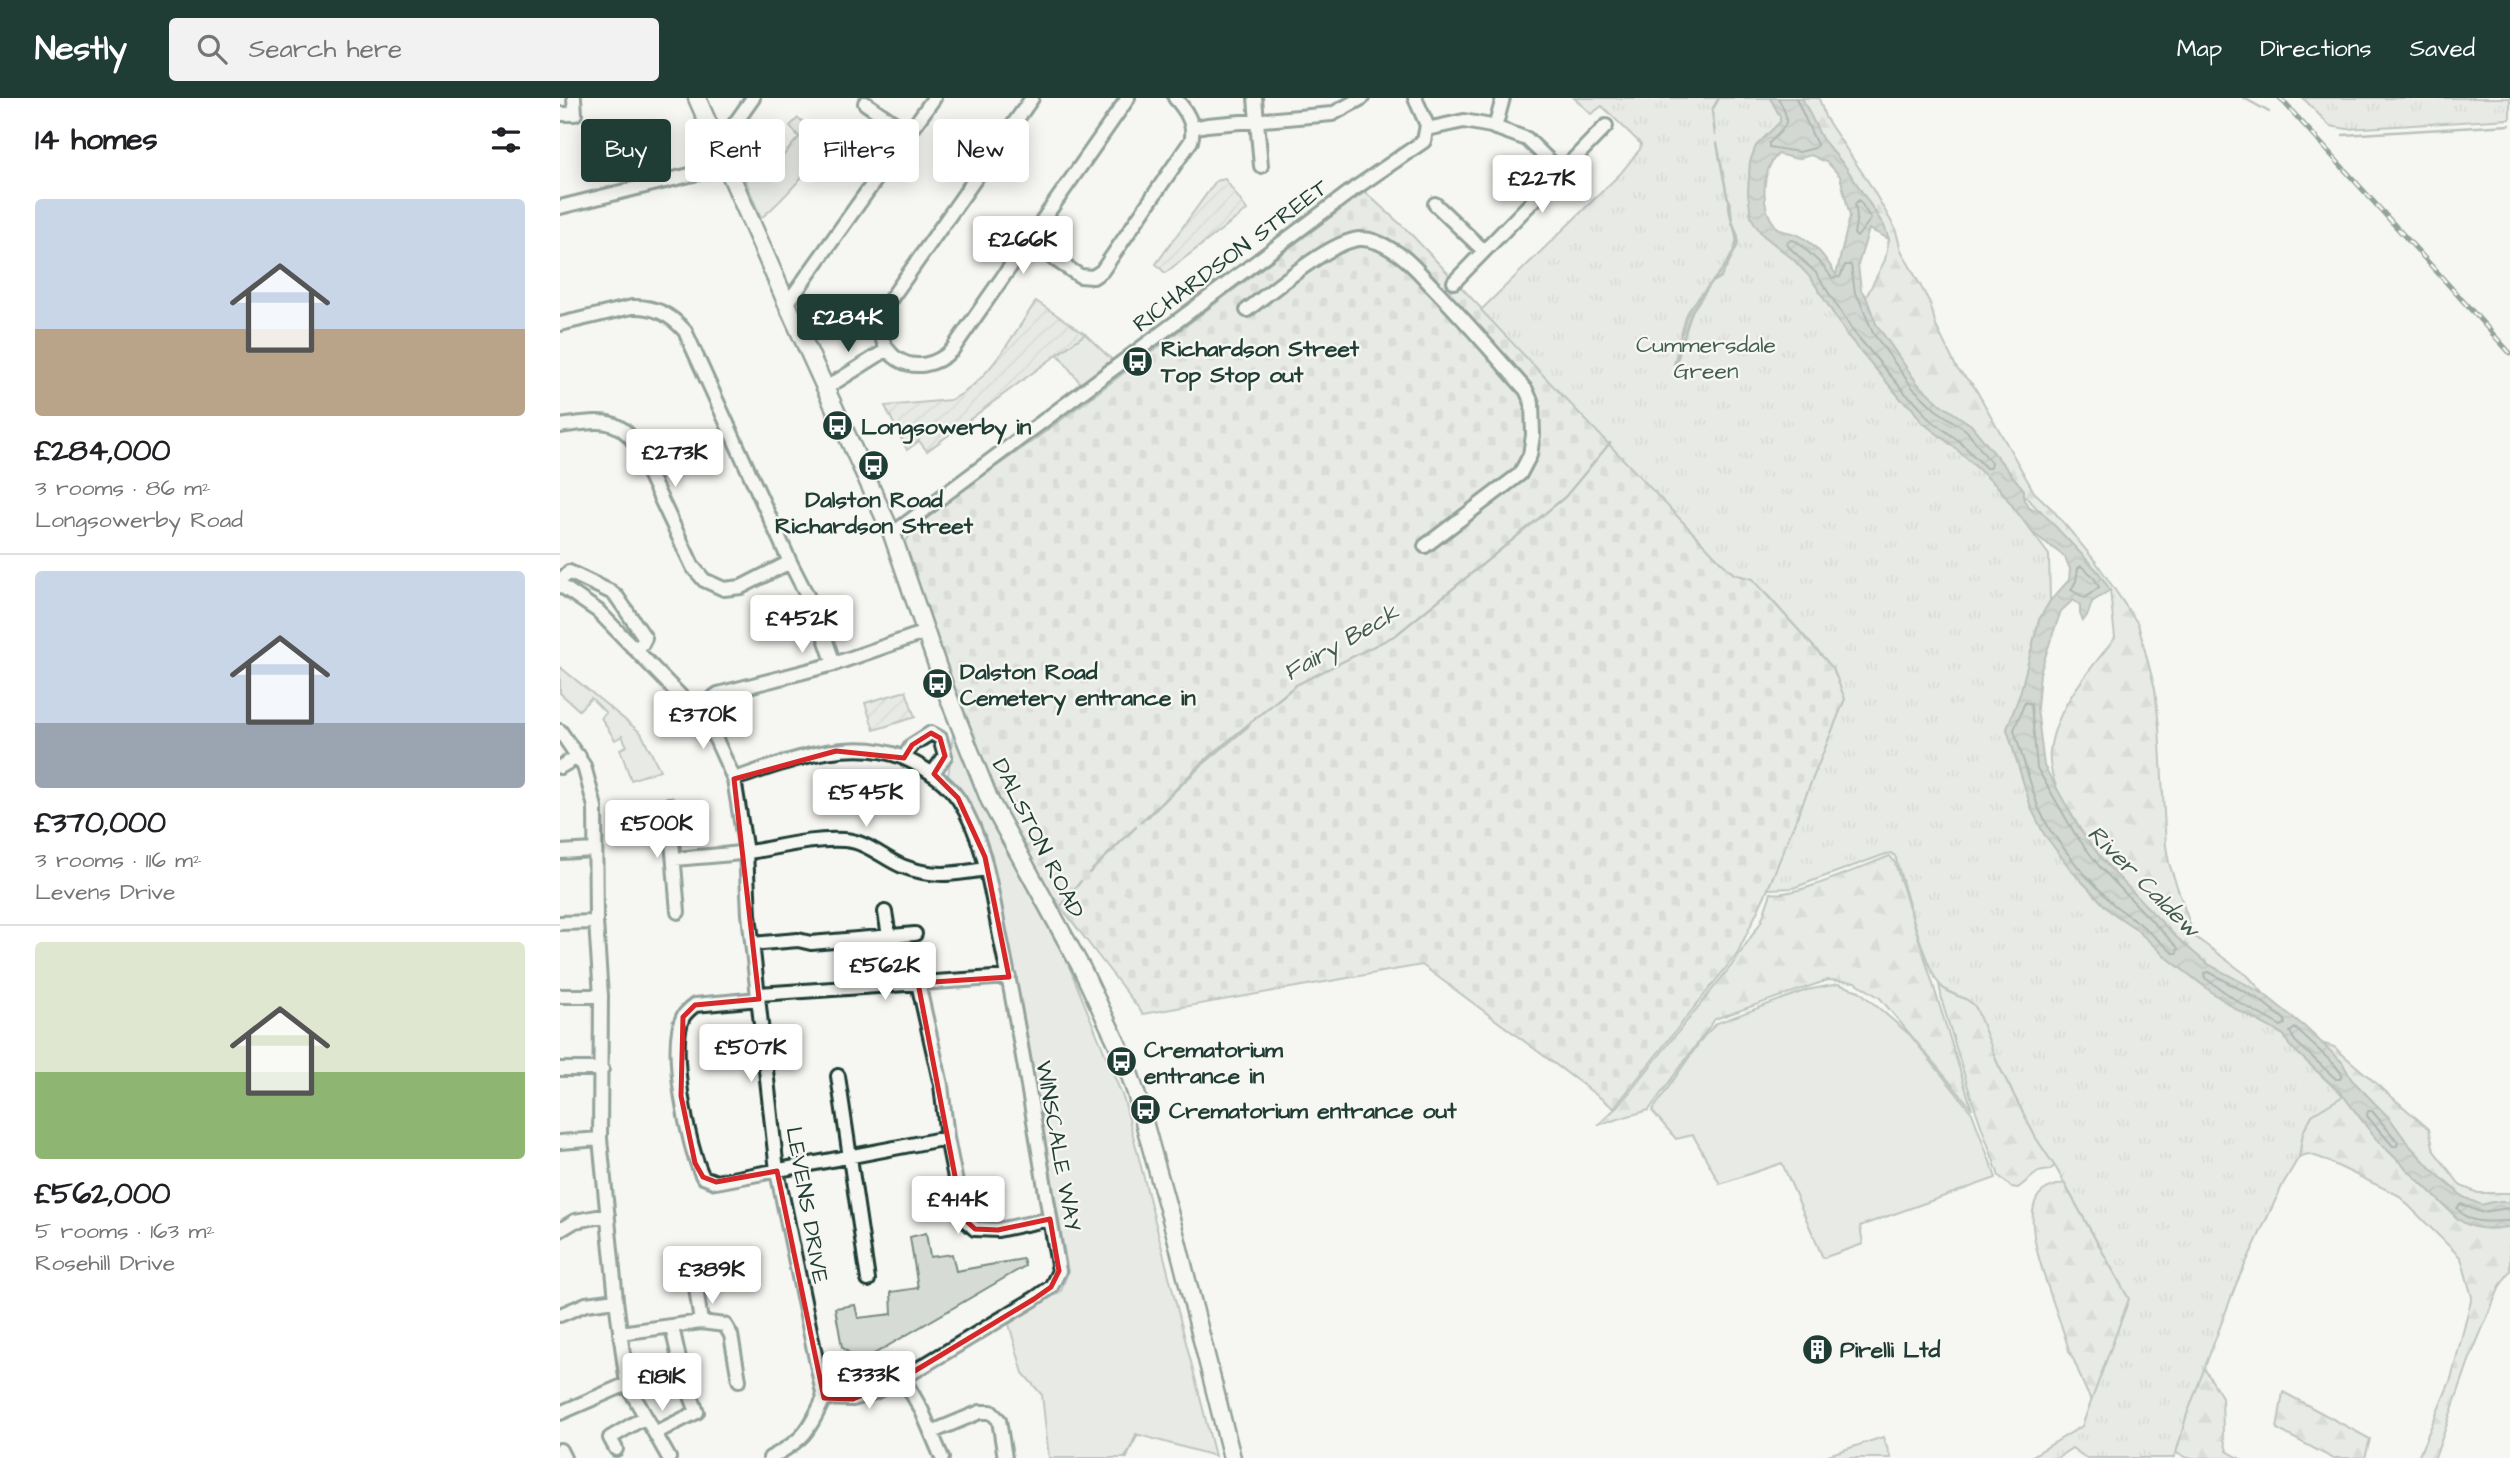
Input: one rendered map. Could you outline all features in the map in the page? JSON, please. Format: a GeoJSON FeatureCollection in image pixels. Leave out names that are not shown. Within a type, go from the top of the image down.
{"type":"FeatureCollection","features":[{"type":"Feature","properties":{"kind":"main road","name":"DALSTON ROAD"},"geometry":{"type":"LineString","coordinates":[[697,98],[707,119]]}},
{"type":"Feature","properties":{"kind":"main road","name":"DALSTON ROAD"},"geometry":{"type":"LineString","coordinates":[[733,182],[892,534],[953,712],[990,801],[1082,969],[1124,1058],[1176,1237],[1232,1458]]}},
{"type":"Feature","properties":{"kind":"street"},"geometry":{"type":"LineString","coordinates":[[560,114],[575,114],[574,98]]}},
{"type":"Feature","properties":{"kind":"street"},"geometry":{"type":"LineString","coordinates":[[738,119],[753,98]]}},
{"type":"Feature","properties":{"kind":"street"},"geometry":{"type":"LineString","coordinates":[[919,120],[934,98]]}},
{"type":"Feature","properties":{"kind":"street"},"geometry":{"type":"LineString","coordinates":[[1032,98],[887,303],[881,316],[883,342],[908,365],[930,364],[945,356],[1129,98]]}},
{"type":"Feature","properties":{"kind":"street"},"geometry":{"type":"LineString","coordinates":[[1027,241],[1080,276],[1093,277],[1102,271],[1191,141],[1193,128],[1184,108],[1175,98]]}},
{"type":"Feature","properties":{"kind":"street"},"geometry":{"type":"LineString","coordinates":[[1255,98],[1261,166]]}},
{"type":"Feature","properties":{"kind":"street"},"geometry":{"type":"LineString","coordinates":[[1193,128],[1207,124],[1332,114],[1362,98]]}},
{"type":"Feature","properties":{"kind":"street"},"geometry":{"type":"LineString","coordinates":[[1415,98],[1427,129],[1464,121],[1495,128],[1527,139],[1561,172]]}},
{"type":"Feature","properties":{"kind":"street"},"geometry":{"type":"LineString","coordinates":[[1495,128],[1503,98]]}},
{"type":"Feature","properties":{"kind":"street"},"geometry":{"type":"LineString","coordinates":[[855,113],[866,100],[891,119]]}},
{"type":"Feature","properties":{"kind":"street"},"geometry":{"type":"LineString","coordinates":[[1454,282],[1606,126]]}},
{"type":"Feature","properties":{"kind":"street","name":"RICHARDSON STREET"},"geometry":{"type":"LineString","coordinates":[[892,534],[1354,189],[1422,143],[1427,129]]}},
{"type":"Feature","properties":{"kind":"street"},"geometry":{"type":"LineString","coordinates":[[560,207],[685,176]]}},
{"type":"Feature","properties":{"kind":"street"},"geometry":{"type":"LineString","coordinates":[[787,304],[875,182]]}},
{"type":"Feature","properties":{"kind":"street"},"geometry":{"type":"LineString","coordinates":[[1435,204],[1484,251]]}},
{"type":"Feature","properties":{"kind":"street"},"geometry":{"type":"LineString","coordinates":[[1247,310],[1331,251],[1359,239],[1374,241],[1395,251],[1408,262],[1463,318],[1526,390],[1532,403],[1533,435],[1530,455],[1520,474],[1425,546]]}},
{"type":"Feature","properties":{"kind":"street"},"geometry":{"type":"LineString","coordinates":[[560,324],[641,306],[660,311],[677,322],[690,338],[790,562],[817,615],[834,664]]}},
{"type":"Feature","properties":{"kind":"street"},"geometry":{"type":"LineString","coordinates":[[826,388],[888,349]]}},
{"type":"Feature","properties":{"kind":"street"},"geometry":{"type":"LineString","coordinates":[[560,426],[602,421],[616,424],[627,433],[634,442],[694,567],[710,584],[724,589],[740,587],[790,562]]}},
{"type":"Feature","properties":{"kind":"street"},"geometry":{"type":"LineString","coordinates":[[560,583],[569,572],[599,585],[617,597],[645,638],[635,649]]}},
{"type":"Feature","properties":{"kind":"street","name":"LEVENS DRIVE"},"geometry":{"type":"LineString","coordinates":[[560,583],[598,611],[695,711],[713,733],[734,779],[746,852],[752,944],[777,1171],[824,1398]]}},
{"type":"Feature","properties":{"kind":"street"},"geometry":{"type":"LineString","coordinates":[[695,711],[718,694],[834,664],[926,632]]}},
{"type":"Feature","properties":{"kind":"street"},"geometry":{"type":"LineString","coordinates":[[560,731],[579,756],[594,800],[596,922],[601,996],[600,1139],[627,1384],[669,1458]]}},
{"type":"Feature","properties":{"kind":"street"},"geometry":{"type":"LineString","coordinates":[[904,758],[912,745],[930,733],[940,738],[945,748],[945,756],[932,774]]}},
{"type":"Feature","properties":{"kind":"street","name":"WINSCALE WAY"},"geometry":{"type":"LineString","coordinates":[[734,779],[808,756],[836,751],[865,751],[904,758],[932,774],[958,799],[985,857],[1009,977],[1059,1271],[1051,1287],[1034,1299],[903,1378],[853,1399],[824,1398]]}},
{"type":"Feature","properties":{"kind":"street"},"geometry":{"type":"LineString","coordinates":[[560,767],[579,756]]}},
{"type":"Feature","properties":{"kind":"street"},"geometry":{"type":"LineString","coordinates":[[669,805],[678,912]]}},
{"type":"Feature","properties":{"kind":"street"},"geometry":{"type":"LineString","coordinates":[[674,859],[746,852],[821,840],[847,840],[871,848],[901,865],[923,873],[944,875],[986,869]]}},
{"type":"Feature","properties":{"kind":"street"},"geometry":{"type":"LineString","coordinates":[[560,852],[594,850]]}},
{"type":"Feature","properties":{"kind":"street"},"geometry":{"type":"LineString","coordinates":[[885,912],[889,936]]}},
{"type":"Feature","properties":{"kind":"street"},"geometry":{"type":"LineString","coordinates":[[560,923],[596,922]]}},
{"type":"Feature","properties":{"kind":"street"},"geometry":{"type":"LineString","coordinates":[[752,944],[798,940],[811,943],[915,934]]}},
{"type":"Feature","properties":{"kind":"street"},"geometry":{"type":"LineString","coordinates":[[947,1138],[716,1182],[702,1177],[695,1163],[681,1096],[678,1048],[683,1017],[695,1004],[1009,977]]}},
{"type":"Feature","properties":{"kind":"street"},"geometry":{"type":"LineString","coordinates":[[918,983],[941,1085],[947,1138],[963,1218],[975,1229],[998,1230],[1050,1219]]}},
{"type":"Feature","properties":{"kind":"street"},"geometry":{"type":"LineString","coordinates":[[560,996],[601,996]]}},
{"type":"Feature","properties":{"kind":"street"},"geometry":{"type":"LineString","coordinates":[[560,1069],[601,1069]]}},
{"type":"Feature","properties":{"kind":"street"},"geometry":{"type":"LineString","coordinates":[[838,1076],[869,1280]]}},
{"type":"Feature","properties":{"kind":"street"},"geometry":{"type":"LineString","coordinates":[[560,1142],[600,1139]]}},
{"type":"Feature","properties":{"kind":"street"},"geometry":{"type":"LineString","coordinates":[[560,1230],[575,1222],[608,1215]]}},
{"type":"Feature","properties":{"kind":"street"},"geometry":{"type":"LineString","coordinates":[[701,1322],[695,1281],[700,1275],[746,1264]]}},
{"type":"Feature","properties":{"kind":"street"},"geometry":{"type":"LineString","coordinates":[[560,1315],[586,1304],[616,1300]]}},
{"type":"Feature","properties":{"kind":"street"},"geometry":{"type":"LineString","coordinates":[[620,1333],[701,1322],[725,1325],[731,1335],[739,1380]]}},
{"type":"Feature","properties":{"kind":"street"},"geometry":{"type":"LineString","coordinates":[[655,1433],[697,1412],[682,1372],[672,1327]]}},
{"type":"Feature","properties":{"kind":"street"},"geometry":{"type":"LineString","coordinates":[[903,1378],[932,1432],[942,1458]]}},
{"type":"Feature","properties":{"kind":"street"},"geometry":{"type":"LineString","coordinates":[[560,1413],[627,1384]]}},
{"type":"Feature","properties":{"kind":"street"},"geometry":{"type":"LineString","coordinates":[[770,1458],[794,1444],[809,1430],[824,1398]]}},
{"type":"Feature","properties":{"kind":"street"},"geometry":{"type":"LineString","coordinates":[[932,1432],[980,1412],[991,1412],[999,1420],[1005,1458]]}},
{"type":"Feature","properties":{"kind":"street"},"geometry":{"type":"LineString","coordinates":[[616,1449],[610,1438],[645,1417]]}},
{"type":"Feature","properties":{"kind":"street"},"geometry":{"type":"LineString","coordinates":[[560,1450],[565,1458]]}},
{"type":"Feature","properties":{"kind":"highlighted area"},"geometry":{"type":"Polygon","coordinates":[[[931,733],[940,738],[945,756],[934,774],[958,798],[985,857],[1009,977],[918,983],[963,1218],[975,1229],[998,1230],[1050,1219],[1059,1271],[1051,1287],[1034,1299],[903,1378],[853,1399],[824,1398],[777,1171],[716,1182],[703,1177],[695,1163],[681,1096],[683,1017],[695,1005],[759,999],[734,779],[836,751],[904,758],[912,745],[931,733]]]}},
{"type":"Feature","properties":{"kind":"green space","name":"Cummersdale Green"},"geometry":{"type":"Polygon","coordinates":[[[1574,98],[1770,98],[1780,116],[1780,122],[1756,146],[1750,162],[1748,193],[1763,235],[1793,259],[1811,278],[1847,335],[1922,422],[1954,446],[1999,488],[2049,555],[2050,601],[2039,620],[2020,694],[2007,729],[2030,804],[2042,830],[2073,872],[2110,911],[2135,928],[2165,956],[2213,993],[2284,1035],[2289,1045],[2343,1096],[2312,1115],[2303,1132],[2299,1157],[2283,1184],[2237,1282],[2173,1458],[2086,1458],[2072,1448],[2057,1458],[2029,1458],[2082,1426],[2129,1299],[2056,1168],[2036,1138],[1998,1064],[1976,1008],[1944,989],[1934,975],[1921,943],[1895,856],[1891,853],[1883,855],[1793,888],[1768,889],[1845,699],[1833,668],[1753,579],[1734,574],[1721,562],[1481,310],[1620,174],[1640,149],[1641,144],[1602,106],[1591,114],[1574,98]]]}},
{"type":"Feature","properties":{"kind":"green space"},"geometry":{"type":"Polygon","coordinates":[[[1802,98],[1819,98],[1825,117],[1895,228],[1901,250],[1930,303],[1936,326],[1957,369],[1974,386],[2034,492],[2052,509],[2096,562],[2138,624],[2155,689],[2169,863],[2194,936],[2248,976],[2264,994],[2211,966],[2184,944],[2108,865],[2065,804],[2053,776],[2050,751],[2053,735],[2066,705],[2115,638],[2110,590],[2098,571],[2023,494],[2024,490],[1971,425],[1940,404],[1917,383],[1876,324],[1866,297],[1885,260],[1889,239],[1884,226],[1845,166],[1822,139],[1802,98]]]}},
{"type":"Feature","properties":{"kind":"green space"},"geometry":{"type":"Polygon","coordinates":[[[2303,98],[2510,98],[2510,119],[2347,129],[2330,126],[2303,98]]]}},
{"type":"Feature","properties":{"kind":"green space"},"geometry":{"type":"Polygon","coordinates":[[[799,119],[799,137],[790,126],[799,119]]]}},
{"type":"Feature","properties":{"kind":"green space"},"geometry":{"type":"Polygon","coordinates":[[[799,137],[799,180],[761,218],[746,182],[785,182],[785,154],[799,137]]]}},
{"type":"Feature","properties":{"kind":"green space"},"geometry":{"type":"Polygon","coordinates":[[[1225,179],[1247,210],[1165,273],[1156,264],[1216,181],[1225,179]]]}},
{"type":"Feature","properties":{"kind":"green space"},"geometry":{"type":"Polygon","coordinates":[[[1365,192],[1408,231],[1721,562],[1734,574],[1752,579],[1833,668],[1845,699],[1768,889],[1737,954],[1614,1108],[1422,965],[1143,1014],[1014,846],[990,801],[902,547],[911,534],[942,505],[1034,440],[1365,192]]]}},
{"type":"Feature","properties":{"kind":"green space"},"geometry":{"type":"Polygon","coordinates":[[[1036,301],[1085,334],[927,451],[919,441],[907,450],[885,406],[950,400],[963,393],[999,357],[1036,301]]]}},
{"type":"Feature","properties":{"kind":"green space"},"geometry":{"type":"Polygon","coordinates":[[[1085,334],[1113,361],[1081,384],[1058,354],[1085,334]]]}},
{"type":"Feature","properties":{"kind":"green space"},"geometry":{"type":"Polygon","coordinates":[[[560,667],[641,733],[660,770],[631,780],[620,749],[627,746],[622,736],[615,740],[601,718],[606,713],[591,698],[579,710],[560,693],[560,667]]]}},
{"type":"Feature","properties":{"kind":"green space"},"geometry":{"type":"Polygon","coordinates":[[[906,691],[915,717],[874,730],[865,703],[906,691]]]}},
{"type":"Feature","properties":{"kind":"green space"},"geometry":{"type":"Polygon","coordinates":[[[953,734],[982,806],[1068,964],[1124,1100],[1215,1456],[1136,1434],[1127,1458],[1049,1458],[1042,1395],[1023,1373],[1009,1324],[1061,1291],[1068,1272],[992,855],[976,817],[948,778],[953,734]]]}},
{"type":"Feature","properties":{"kind":"green space"},"geometry":{"type":"Polygon","coordinates":[[[1890,856],[1895,863],[1972,1109],[1880,998],[1855,982],[1828,980],[1715,1019],[1649,1110],[1598,1125],[1620,1104],[1732,965],[1761,922],[1771,893],[1796,891],[1890,856]]]}},
{"type":"Feature","properties":{"kind":"green space"},"geometry":{"type":"Polygon","coordinates":[[[1838,984],[1859,991],[1910,1035],[1972,1113],[1996,1178],[1860,1226],[1863,1244],[1823,1258],[1782,1163],[1720,1184],[1693,1135],[1676,1139],[1652,1111],[1704,1036],[1717,1023],[1807,990],[1838,984]]]}},
{"type":"Feature","properties":{"kind":"green space"},"geometry":{"type":"Polygon","coordinates":[[[1939,984],[1948,992],[1973,1002],[1998,1064],[2036,1138],[2055,1166],[2038,1172],[2018,1188],[2011,1187],[1999,1176],[1972,1100],[1939,984]]]}},
{"type":"Feature","properties":{"kind":"green space"},"geometry":{"type":"Polygon","coordinates":[[[2321,1043],[2334,1047],[2429,1129],[2434,1151],[2461,1186],[2478,1193],[2510,1193],[2510,1202],[2481,1205],[2463,1197],[2432,1170],[2390,1119],[2351,1079],[2342,1062],[2321,1043]]]}},
{"type":"Feature","properties":{"kind":"green space"},"geometry":{"type":"Polygon","coordinates":[[[2342,1094],[2377,1140],[2457,1218],[2476,1227],[2510,1227],[2510,1271],[2500,1286],[2470,1358],[2435,1458],[2418,1458],[2451,1379],[2472,1297],[2461,1258],[2398,1195],[2321,1158],[2308,1154],[2299,1157],[2303,1132],[2312,1115],[2342,1094]]]}},
{"type":"Feature","properties":{"kind":"green space"},"geometry":{"type":"Polygon","coordinates":[[[2064,1183],[2129,1299],[2092,1401],[2069,1351],[2043,1273],[2033,1230],[2033,1212],[2037,1198],[2052,1186],[2064,1183]]]}},
{"type":"Feature","properties":{"kind":"green space"},"geometry":{"type":"Polygon","coordinates":[[[926,1233],[930,1257],[952,1254],[956,1271],[1023,1259],[1025,1266],[860,1362],[842,1347],[835,1308],[855,1305],[858,1318],[892,1314],[891,1292],[918,1288],[910,1237],[926,1233]]]}},
{"type":"Feature","properties":{"kind":"green space"},"geometry":{"type":"Polygon","coordinates":[[[2204,1368],[2222,1397],[2223,1435],[2227,1451],[2239,1458],[2187,1458],[2176,1453],[2204,1368]]]}},
{"type":"Feature","properties":{"kind":"green space"},"geometry":{"type":"Polygon","coordinates":[[[2283,1392],[2370,1439],[2365,1458],[2332,1458],[2277,1429],[2283,1392]]]}},
{"type":"Feature","properties":{"kind":"green space"},"geometry":{"type":"Polygon","coordinates":[[[1883,1437],[1891,1458],[1819,1458],[1883,1437]]]}},
{"type":"Feature","properties":{"kind":"water"},"geometry":{"type":"Polygon","coordinates":[[[1770,98],[1802,98],[1822,139],[1845,166],[1884,226],[1889,239],[1869,229],[1858,265],[1861,290],[1876,324],[1917,383],[1940,404],[1971,425],[2024,490],[2024,500],[2031,509],[2040,510],[2098,572],[2110,590],[2092,602],[2083,621],[2080,605],[2073,600],[2061,611],[2040,673],[2037,708],[2044,766],[2081,831],[2104,862],[2177,938],[2206,963],[2264,994],[2342,1062],[2351,1079],[2390,1119],[2409,1145],[2463,1197],[2481,1205],[2510,1202],[2510,1227],[2476,1227],[2457,1218],[2377,1140],[2342,1094],[2289,1045],[2284,1035],[2213,993],[2165,956],[2135,928],[2110,911],[2073,872],[2044,834],[2032,810],[2007,729],[2020,694],[2039,620],[2050,601],[2069,580],[2070,569],[2065,557],[2033,533],[1999,488],[1922,422],[1847,335],[1811,278],[1756,226],[1751,217],[1748,193],[1750,162],[1756,146],[1780,122],[1780,116],[1770,98]],[[1778,154],[1772,161],[1764,189],[1767,209],[1778,228],[1800,236],[1811,244],[1836,275],[1850,216],[1840,176],[1828,163],[1811,155],[1797,159],[1778,154]]]}},
{"type":"Feature","properties":{"kind":"water"},"geometry":{"type":"Polygon","coordinates":[[[1729,201],[1738,237],[1737,246],[1721,277],[1711,283],[1692,311],[1674,364],[1688,312],[1729,260],[1733,251],[1736,238],[1730,213],[1729,201]]]}},
{"type":"Feature","properties":{"kind":"water"},"geometry":{"type":"Polygon","coordinates":[[[1248,725],[1200,767],[1146,819],[1201,764],[1248,725]]]}},
{"type":"Feature","properties":{"kind":"waterway","name":"Fairy Beck"},"geometry":{"type":"LineString","coordinates":[[1715,134],[1712,110],[1719,98]]}},
{"type":"Feature","properties":{"kind":"waterway"},"geometry":{"type":"LineString","coordinates":[[2244,98],[2269,112]]}},
{"type":"Feature","properties":{"kind":"waterway"},"geometry":{"type":"LineString","coordinates":[[2343,135],[2510,125]]}},
{"type":"Feature","properties":{"kind":"waterway","name":"Fairy Beck"},"geometry":{"type":"LineString","coordinates":[[1685,331],[1692,311],[1711,283],[1721,277],[1737,246],[1738,237],[1732,221],[1717,143]]}},
{"type":"Feature","properties":{"kind":"waterway","name":"Fairy Beck"},"geometry":{"type":"LineString","coordinates":[[1676,364],[1684,337]]}},
{"type":"Feature","properties":{"kind":"waterway","name":"Fairy Beck"},"geometry":{"type":"LineString","coordinates":[[1204,761],[1296,685],[1396,635],[1565,497],[1610,443]]}},
{"type":"Feature","properties":{"kind":"waterway","name":"Fairy Beck"},"geometry":{"type":"LineString","coordinates":[[1162,803],[1199,766]]}},
{"type":"Feature","properties":{"kind":"waterway","name":"Fairy Beck"},"geometry":{"type":"LineString","coordinates":[[1141,822],[1157,807]]}},
{"type":"Feature","properties":{"kind":"waterway","name":"Fairy Beck"},"geometry":{"type":"LineString","coordinates":[[1089,873],[1136,827]]}},
{"type":"Feature","properties":{"kind":"waterway","name":"Fairy Beck"},"geometry":{"type":"LineString","coordinates":[[1062,905],[1081,881]]}},
{"type":"Feature","properties":{"kind":"waterway","name":"Fairy Beck"},"geometry":{"type":"LineString","coordinates":[[1125,1458],[1137,1436]]}},
{"type":"Feature","properties":{"kind":"railway"},"geometry":{"type":"LineString","coordinates":[[2280,98],[2510,353]]}},
{"type":"Feature","properties":{"kind":"place","name":"Richardson Street Top Stop out"},"geometry":{"type":"Point","coordinates":[1138,361]}},
{"type":"Feature","properties":{"kind":"place","name":"Longsowerby in"},"geometry":{"type":"Point","coordinates":[838,426]}},
{"type":"Feature","properties":{"kind":"place","name":"Dalston Road Richardson Street"},"geometry":{"type":"Point","coordinates":[874,465]}},
{"type":"Feature","properties":{"kind":"place","name":"Dalston Road Cemetery entrance in"},"geometry":{"type":"Point","coordinates":[937,684]}},
{"type":"Feature","properties":{"kind":"place","name":"Crematorium entrance in"},"geometry":{"type":"Point","coordinates":[1121,1062]}},
{"type":"Feature","properties":{"kind":"place","name":"Crematorium entrance out"},"geometry":{"type":"Point","coordinates":[1146,1110]}},
{"type":"Feature","properties":{"kind":"place","name":"Pirelli Ltd"},"geometry":{"type":"Point","coordinates":[1817,1349]}},
{"type":"Feature","properties":{"kind":"water label","name":"River Caldew"},"geometry":{"type":"Point","coordinates":[2144,881]}}]}
